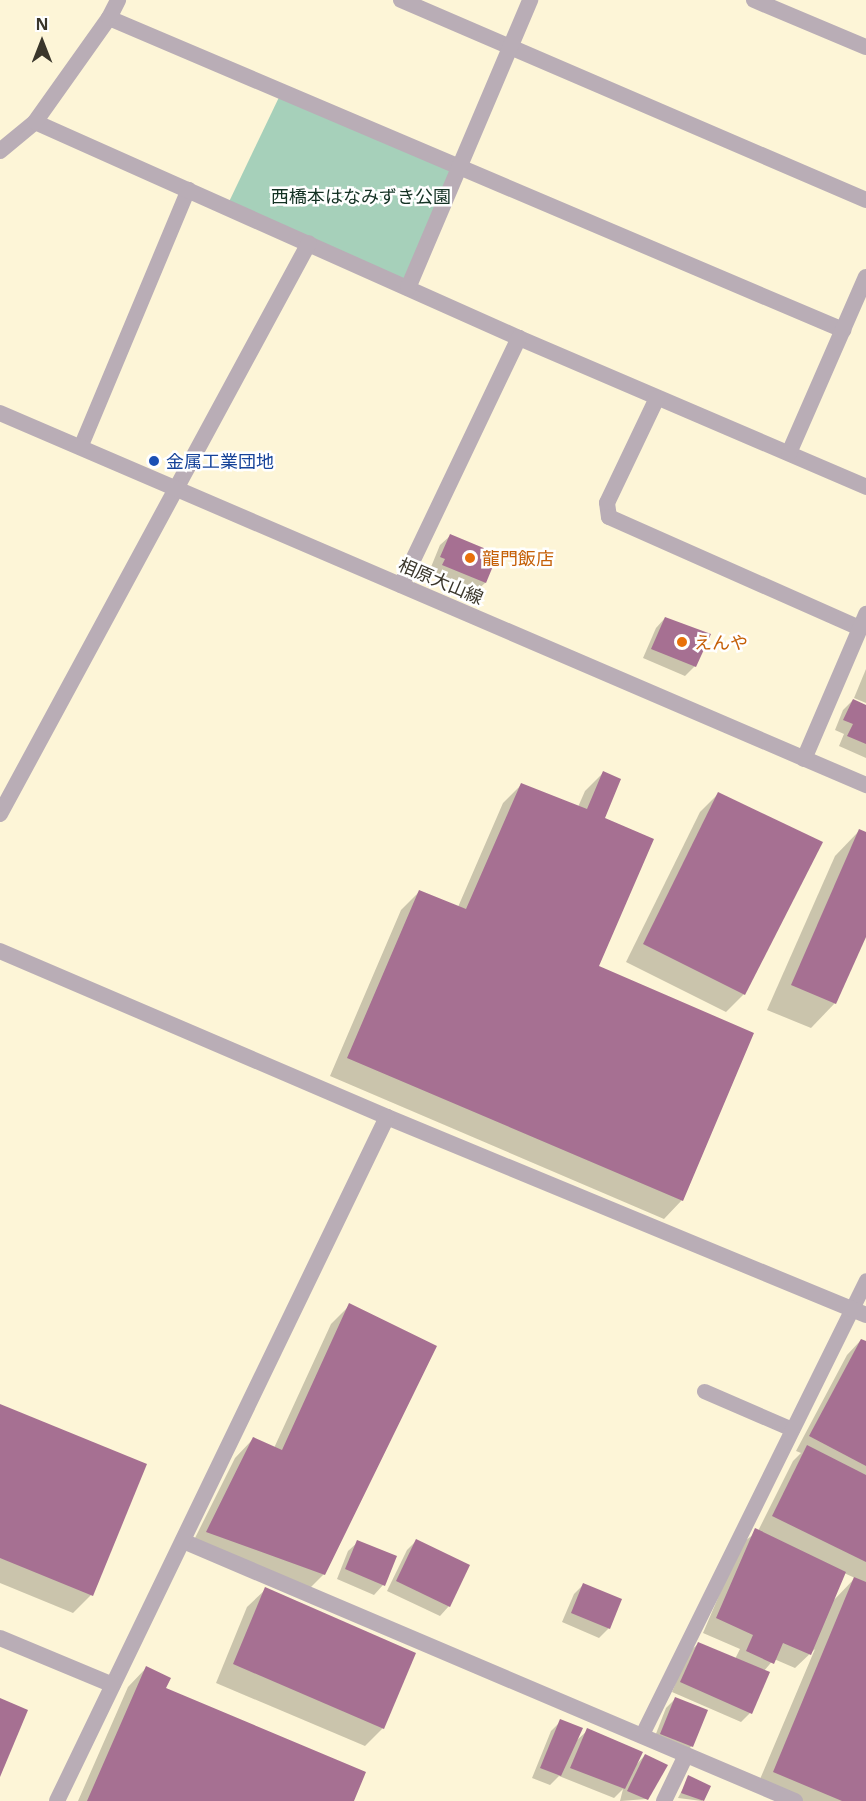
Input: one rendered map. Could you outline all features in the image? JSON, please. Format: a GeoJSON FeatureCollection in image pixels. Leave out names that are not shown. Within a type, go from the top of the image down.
{"type":"FeatureCollection","features":[{"type":"Feature","properties":{"kind":"street"},"geometry":{"type":"LineString","coordinates":[[0,151],[35,122],[110,18],[118,0]]}},
{"type":"Feature","properties":{"kind":"street"},"geometry":{"type":"LineString","coordinates":[[401,0],[866,200]]}},
{"type":"Feature","properties":{"kind":"street"},"geometry":{"type":"LineString","coordinates":[[408,288],[530,0]]}},
{"type":"Feature","properties":{"kind":"street"},"geometry":{"type":"LineString","coordinates":[[754,0],[866,47]]}},
{"type":"Feature","properties":{"kind":"street"},"geometry":{"type":"LineString","coordinates":[[110,18],[843,330]]}},
{"type":"Feature","properties":{"kind":"street"},"geometry":{"type":"LineString","coordinates":[[35,122],[519,338],[866,487]]}},
{"type":"Feature","properties":{"kind":"street"},"geometry":{"type":"LineString","coordinates":[[0,814],[309,243]]}},
{"type":"Feature","properties":{"kind":"street"},"geometry":{"type":"LineString","coordinates":[[789,453],[866,277]]}},
{"type":"Feature","properties":{"kind":"street"},"geometry":{"type":"LineString","coordinates":[[401,585],[519,338]]}},
{"type":"Feature","properties":{"kind":"street"},"geometry":{"type":"LineString","coordinates":[[657,398],[607,503],[609,517],[863,621],[804,759]]}},
{"type":"Feature","properties":{"kind":"street","name":"相原大山線"},"geometry":{"type":"LineString","coordinates":[[0,413],[866,785]]}},
{"type":"Feature","properties":{"kind":"street"},"geometry":{"type":"LineString","coordinates":[[0,951],[387,1118],[859,1312]]}},
{"type":"Feature","properties":{"kind":"street"},"geometry":{"type":"LineString","coordinates":[[57,1801],[387,1118]]}},
{"type":"Feature","properties":{"kind":"street"},"geometry":{"type":"LineString","coordinates":[[183,1541],[642,1734],[795,1801]]}},
{"type":"Feature","properties":{"kind":"street"},"geometry":{"type":"LineString","coordinates":[[0,1638],[113,1685]]}},
{"type":"Feature","properties":{"kind":"street"},"geometry":{"type":"LineString","coordinates":[[664,1801],[686,1755]]}},
{"type":"Feature","properties":{"kind":"lane"},"geometry":{"type":"LineString","coordinates":[[80,447],[188,189]]}},
{"type":"Feature","properties":{"kind":"lane"},"geometry":{"type":"LineString","coordinates":[[642,1734],[792,1429],[859,1312],[866,1280]]}},
{"type":"Feature","properties":{"kind":"lane"},"geometry":{"type":"LineString","coordinates":[[705,1390],[792,1429]]}},
{"type":"Feature","properties":{"kind":"green space","name":"西橋本はなみずき公園"},"geometry":{"type":"Polygon","coordinates":[[[282,91],[458,167],[408,288],[227,206],[282,91]]]}},
{"type":"Feature","properties":{"kind":"building"},"geometry":{"type":"Polygon","coordinates":[[[450,534],[498,554],[486,583],[442,565],[445,559],[440,557],[450,534]]]}},
{"type":"Feature","properties":{"kind":"building"},"geometry":{"type":"Polygon","coordinates":[[[665,617],[711,634],[696,667],[651,649],[665,617]]]}},
{"type":"Feature","properties":{"kind":"building"},"geometry":{"type":"Polygon","coordinates":[[[853,699],[866,705],[866,744],[847,736],[853,724],[843,720],[853,699]]]}},
{"type":"Feature","properties":{"kind":"building"},"geometry":{"type":"Polygon","coordinates":[[[603,771],[621,779],[605,818],[654,839],[599,966],[754,1033],[683,1201],[347,1058],[419,890],[466,909],[521,783],[587,809],[603,771]]]}},
{"type":"Feature","properties":{"kind":"building"},"geometry":{"type":"Polygon","coordinates":[[[718,792],[823,842],[745,995],[643,944],[718,792]]]}},
{"type":"Feature","properties":{"kind":"building"},"geometry":{"type":"Polygon","coordinates":[[[859,829],[866,832],[866,937],[836,1004],[791,985],[859,829]]]}},
{"type":"Feature","properties":{"kind":"building"},"geometry":{"type":"Polygon","coordinates":[[[349,1303],[437,1346],[325,1575],[206,1532],[253,1437],[282,1450],[349,1303]]]}},
{"type":"Feature","properties":{"kind":"building"},"geometry":{"type":"Polygon","coordinates":[[[861,1339],[866,1341],[866,1466],[809,1436],[861,1339]]]}},
{"type":"Feature","properties":{"kind":"building"},"geometry":{"type":"Polygon","coordinates":[[[0,1404],[147,1464],[93,1596],[0,1558],[0,1404]]]}},
{"type":"Feature","properties":{"kind":"building"},"geometry":{"type":"Polygon","coordinates":[[[807,1445],[866,1475],[866,1562],[772,1516],[807,1445]]]}},
{"type":"Feature","properties":{"kind":"building"},"geometry":{"type":"Polygon","coordinates":[[[755,1528],[846,1572],[811,1655],[783,1643],[774,1664],[746,1651],[753,1635],[716,1618],[755,1528]]]}},
{"type":"Feature","properties":{"kind":"building"},"geometry":{"type":"Polygon","coordinates":[[[416,1539],[470,1565],[450,1607],[396,1581],[416,1539]]]}},
{"type":"Feature","properties":{"kind":"building"},"geometry":{"type":"Polygon","coordinates":[[[357,1540],[397,1556],[385,1586],[345,1569],[357,1540]]]}},
{"type":"Feature","properties":{"kind":"building"},"geometry":{"type":"Polygon","coordinates":[[[854,1577],[866,1582],[866,1801],[842,1801],[773,1772],[854,1577]]]}},
{"type":"Feature","properties":{"kind":"building"},"geometry":{"type":"Polygon","coordinates":[[[583,1583],[622,1599],[610,1629],[571,1613],[583,1583]]]}},
{"type":"Feature","properties":{"kind":"building"},"geometry":{"type":"Polygon","coordinates":[[[265,1587],[416,1653],[384,1729],[233,1664],[265,1587]]]}},
{"type":"Feature","properties":{"kind":"building"},"geometry":{"type":"Polygon","coordinates":[[[698,1642],[770,1672],[752,1714],[680,1682],[698,1642]]]}},
{"type":"Feature","properties":{"kind":"building"},"geometry":{"type":"Polygon","coordinates":[[[146,1666],[171,1678],[166,1688],[366,1772],[354,1801],[87,1801],[146,1666]]]}},
{"type":"Feature","properties":{"kind":"building"},"geometry":{"type":"Polygon","coordinates":[[[675,1697],[708,1710],[693,1747],[660,1734],[675,1697]]]}},
{"type":"Feature","properties":{"kind":"building"},"geometry":{"type":"Polygon","coordinates":[[[0,1698],[28,1710],[0,1777],[0,1698]]]}},
{"type":"Feature","properties":{"kind":"building"},"geometry":{"type":"Polygon","coordinates":[[[560,1719],[583,1728],[561,1776],[540,1768],[560,1719]]]}},
{"type":"Feature","properties":{"kind":"building"},"geometry":{"type":"Polygon","coordinates":[[[587,1728],[643,1752],[625,1789],[570,1768],[587,1728]]]}},
{"type":"Feature","properties":{"kind":"building"},"geometry":{"type":"Polygon","coordinates":[[[645,1754],[668,1765],[648,1800],[627,1791],[645,1754]]]}},
{"type":"Feature","properties":{"kind":"building"},"geometry":{"type":"Polygon","coordinates":[[[688,1775],[711,1786],[704,1801],[681,1793],[688,1775]]]}},
{"type":"Feature","properties":{"kind":"place","name":"金属工業団地"},"geometry":{"type":"Point","coordinates":[154,461]}},
{"type":"Feature","properties":{"kind":"place","name":"龍門飯店"},"geometry":{"type":"Point","coordinates":[470,558]}},
{"type":"Feature","properties":{"kind":"place","name":"えんや"},"geometry":{"type":"Point","coordinates":[682,642]}}]}
